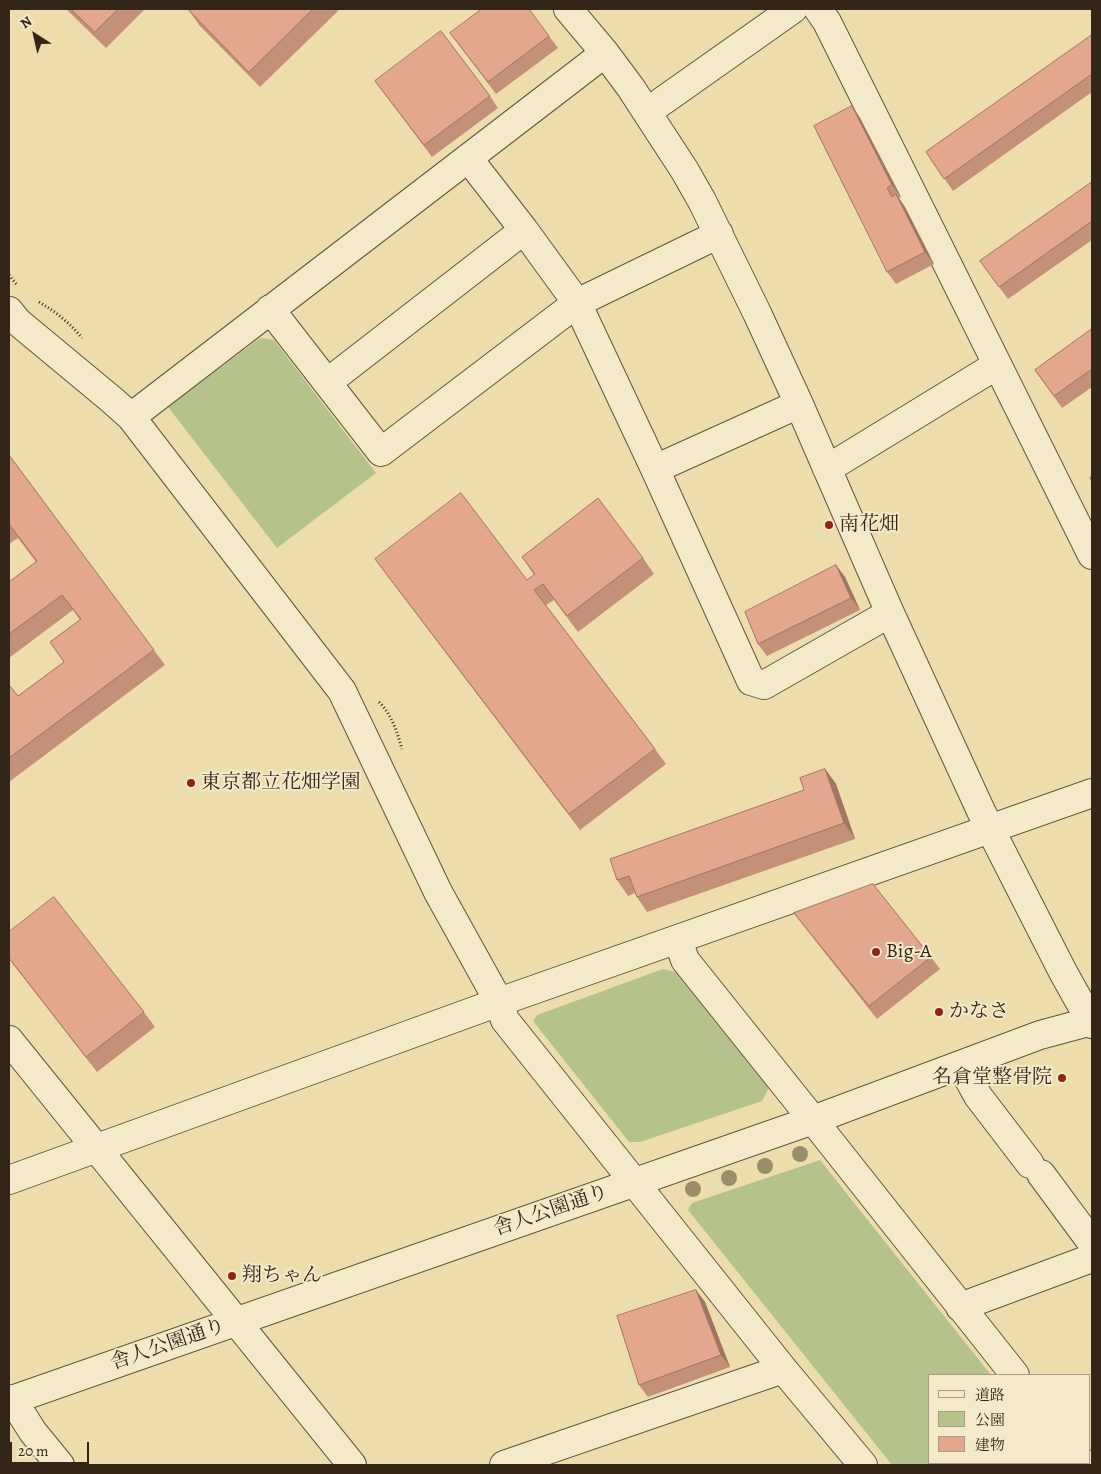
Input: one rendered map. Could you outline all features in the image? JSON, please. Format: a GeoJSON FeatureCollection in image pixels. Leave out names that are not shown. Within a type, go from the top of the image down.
{"type":"FeatureCollection","features":[{"type":"Feature","properties":{"kind":"street"},"geometry":{"type":"LineString","coordinates":[[568,9],[605,53],[648,112],[685,171],[719,234],[799,404],[890,613],[990,829],[1063,972],[1092,1022]]}},
{"type":"Feature","properties":{"kind":"street"},"geometry":{"type":"LineString","coordinates":[[648,112],[793,9]]}},
{"type":"Feature","properties":{"kind":"street"},"geometry":{"type":"LineString","coordinates":[[818,9],[827,22],[1092,555]]}},
{"type":"Feature","properties":{"kind":"street"},"geometry":{"type":"LineString","coordinates":[[130,418],[605,53]]}},
{"type":"Feature","properties":{"kind":"street"},"geometry":{"type":"LineString","coordinates":[[468,158],[578,303],[751,681],[764,685],[890,613]]}},
{"type":"Feature","properties":{"kind":"street"},"geometry":{"type":"LineString","coordinates":[[328,382],[524,230]]}},
{"type":"Feature","properties":{"kind":"street"},"geometry":{"type":"LineString","coordinates":[[270,309],[381,452],[578,303],[719,234]]}},
{"type":"Feature","properties":{"kind":"street"},"geometry":{"type":"LineString","coordinates":[[12,320],[112,400],[130,418],[342,691],[438,892],[499,1002],[506,1020],[784,1369],[863,1465]]}},
{"type":"Feature","properties":{"kind":"street"},"geometry":{"type":"LineString","coordinates":[[827,469],[997,365]]}},
{"type":"Feature","properties":{"kind":"street"},"geometry":{"type":"LineString","coordinates":[[655,469],[799,404]]}},
{"type":"Feature","properties":{"kind":"street"},"geometry":{"type":"LineString","coordinates":[[9,1180],[499,1002],[1092,793]]}},
{"type":"Feature","properties":{"kind":"street"},"geometry":{"type":"LineString","coordinates":[[678,940],[685,960],[1013,1374]]}},
{"type":"Feature","properties":{"kind":"street","name":"舎人公園通り"},"geometry":{"type":"LineString","coordinates":[[10,1400],[813,1120],[1040,1035],[1092,1022]]}},
{"type":"Feature","properties":{"kind":"street"},"geometry":{"type":"LineString","coordinates":[[9,1040],[352,1465]]}},
{"type":"Feature","properties":{"kind":"street"},"geometry":{"type":"LineString","coordinates":[[961,1065],[978,1096],[1092,1243]]}},
{"type":"Feature","properties":{"kind":"street"},"geometry":{"type":"LineString","coordinates":[[960,1308],[1092,1258]]}},
{"type":"Feature","properties":{"kind":"street"},"geometry":{"type":"LineString","coordinates":[[504,1465],[784,1369]]}},
{"type":"Feature","properties":{"kind":"street"},"geometry":{"type":"LineString","coordinates":[[10,1400],[60,1465]]}},
{"type":"Feature","properties":{"kind":"green space"},"geometry":{"type":"Polygon","coordinates":[[[260,338],[274,340],[376,473],[277,548],[168,407],[260,338]]]}},
{"type":"Feature","properties":{"kind":"green space"},"geometry":{"type":"Polygon","coordinates":[[[663,969],[676,972],[769,1088],[762,1101],[640,1142],[629,1142],[533,1021],[537,1015],[663,969]]]}},
{"type":"Feature","properties":{"kind":"green space"},"geometry":{"type":"Polygon","coordinates":[[[820,1160],[990,1374],[928,1374],[928,1464],[1062,1465],[892,1465],[688,1210],[692,1203],[820,1160]]]}},
{"type":"Feature","properties":{"kind":"building"},"geometry":{"type":"Polygon","coordinates":[[[71,9],[118,9],[95,32],[71,9]]]}},
{"type":"Feature","properties":{"kind":"building"},"geometry":{"type":"Polygon","coordinates":[[[188,9],[313,9],[249,72],[188,9]]]}},
{"type":"Feature","properties":{"kind":"building"},"geometry":{"type":"Polygon","coordinates":[[[482,9],[529,9],[549,36],[488,82],[450,33],[482,9]]]}},
{"type":"Feature","properties":{"kind":"building"},"geometry":{"type":"Polygon","coordinates":[[[441,31],[490,96],[424,145],[375,81],[441,31]]]}},
{"type":"Feature","properties":{"kind":"building"},"geometry":{"type":"Polygon","coordinates":[[[1092,35],[1092,74],[944,179],[926,152],[1092,35]]]}},
{"type":"Feature","properties":{"kind":"building"},"geometry":{"type":"Polygon","coordinates":[[[852,106],[892,185],[887,188],[892,197],[896,194],[925,252],[887,272],[814,126],[852,106]]]}},
{"type":"Feature","properties":{"kind":"building"},"geometry":{"type":"Polygon","coordinates":[[[1092,182],[1092,221],[999,287],[980,261],[1092,182]]]}},
{"type":"Feature","properties":{"kind":"building"},"geometry":{"type":"Polygon","coordinates":[[[1092,329],[1092,369],[1054,396],[1035,370],[1092,329]]]}},
{"type":"Feature","properties":{"kind":"building"},"geometry":{"type":"Polygon","coordinates":[[[9,455],[154,650],[9,758],[9,685],[18,696],[64,662],[50,642],[81,619],[62,595],[9,634],[9,582],[37,561],[9,524],[9,455]]]}},
{"type":"Feature","properties":{"kind":"building"},"geometry":{"type":"Polygon","coordinates":[[[461,493],[527,580],[535,574],[522,557],[598,498],[643,558],[567,616],[543,584],[534,590],[655,749],[569,814],[375,559],[461,493]]]}},
{"type":"Feature","properties":{"kind":"building"},"geometry":{"type":"Polygon","coordinates":[[[836,565],[851,598],[758,644],[745,612],[836,565]]]}},
{"type":"Feature","properties":{"kind":"building"},"geometry":{"type":"Polygon","coordinates":[[[825,769],[844,823],[637,897],[629,876],[617,880],[610,859],[804,790],[800,778],[825,769]]]}},
{"type":"Feature","properties":{"kind":"building"},"geometry":{"type":"Polygon","coordinates":[[[873,884],[931,957],[869,1006],[794,913],[873,884]]]}},
{"type":"Feature","properties":{"kind":"building"},"geometry":{"type":"Polygon","coordinates":[[[54,897],[144,1012],[86,1057],[9,958],[9,932],[54,897]]]}},
{"type":"Feature","properties":{"kind":"building"},"geometry":{"type":"Polygon","coordinates":[[[696,1290],[721,1355],[639,1385],[617,1316],[696,1290]]]}},
{"type":"Feature","properties":{"kind":"place","name":"南花畑"},"geometry":{"type":"Point","coordinates":[829,525]}},
{"type":"Feature","properties":{"kind":"place","name":"東京都立花畑学園"},"geometry":{"type":"Point","coordinates":[191,783]}},
{"type":"Feature","properties":{"kind":"place","name":"Big-A"},"geometry":{"type":"Point","coordinates":[876,952]}},
{"type":"Feature","properties":{"kind":"place","name":"かなさ"},"geometry":{"type":"Point","coordinates":[939,1012]}},
{"type":"Feature","properties":{"kind":"place","name":"名倉堂整骨院"},"geometry":{"type":"Point","coordinates":[1062,1078]}},
{"type":"Feature","properties":{"kind":"place","name":"翔ちゃん"},"geometry":{"type":"Point","coordinates":[232,1276]}}]}
